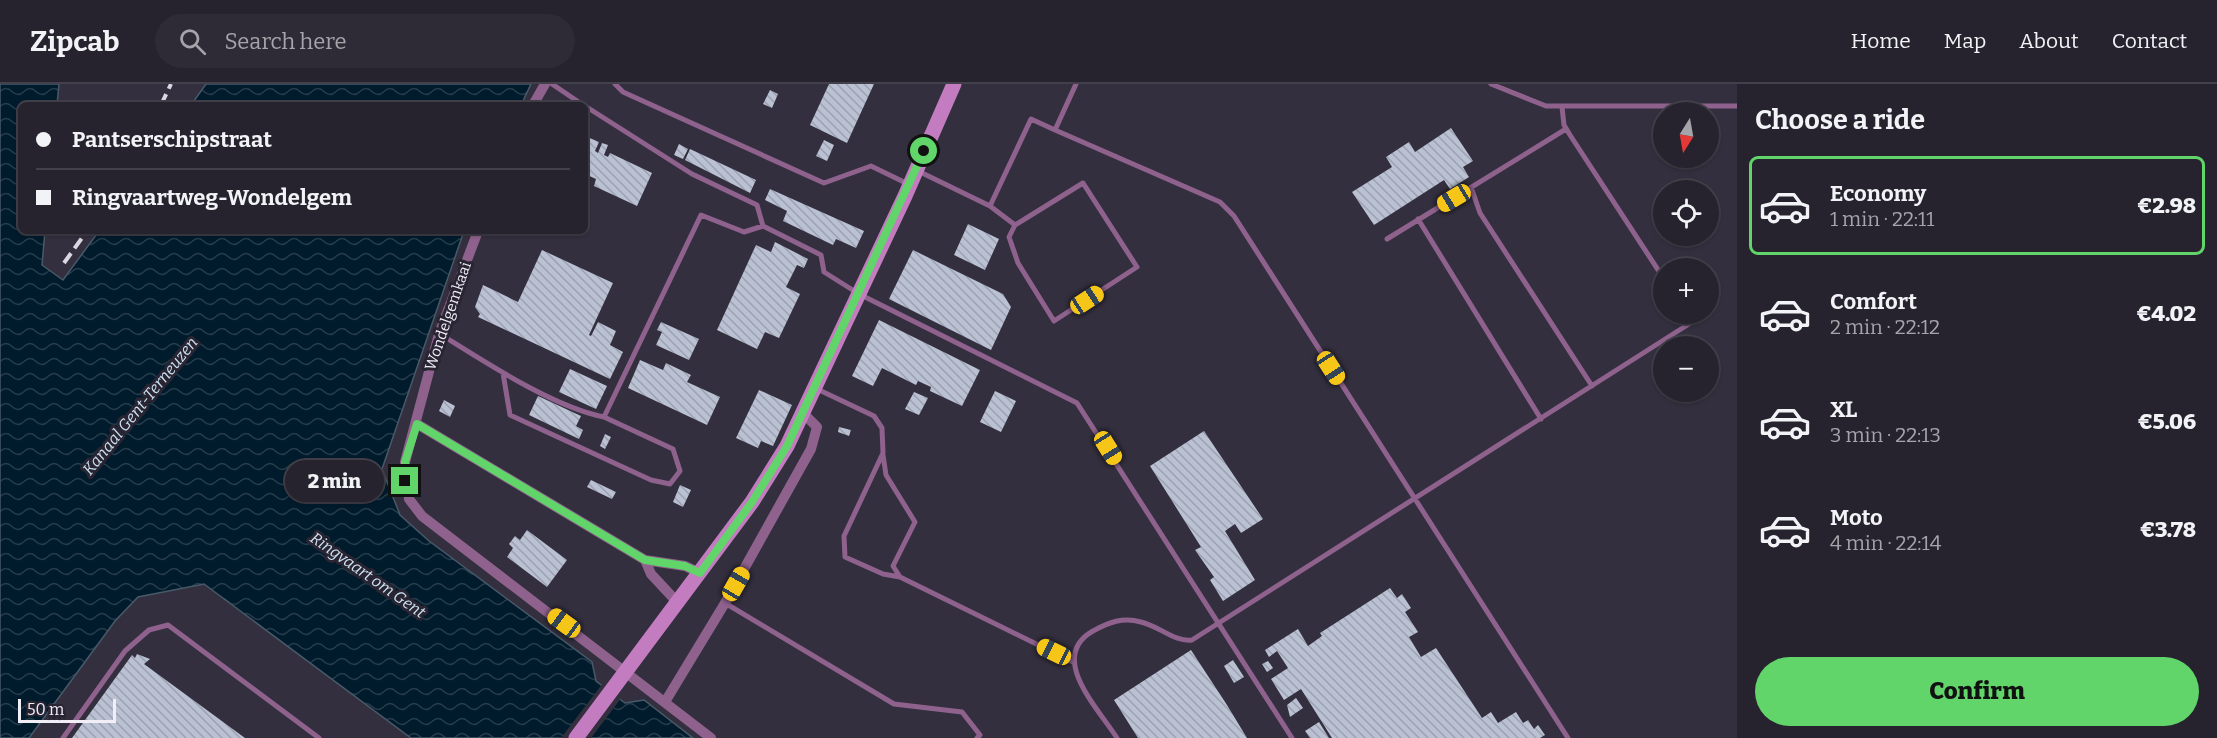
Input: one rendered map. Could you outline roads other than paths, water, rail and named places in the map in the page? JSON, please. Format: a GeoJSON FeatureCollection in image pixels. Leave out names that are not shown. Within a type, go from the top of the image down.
{"type":"FeatureCollection","features":[{"type":"Feature","properties":{"kind":"main road"},"geometry":{"type":"LineString","coordinates":[[576,738],[770,476],[804,414],[954,84]]}},
{"type":"Feature","properties":{"kind":"street"},"geometry":{"type":"LineString","coordinates":[[535,102],[544,84]]}},
{"type":"Feature","properties":{"kind":"street","name":"Wondelgemkaai"},"geometry":{"type":"LineString","coordinates":[[477,234],[439,334],[417,424],[405,462],[405,481],[409,499],[422,516],[711,738]]}},
{"type":"Feature","properties":{"kind":"street"},"geometry":{"type":"LineString","coordinates":[[665,702],[725,603],[811,449],[817,427],[804,414]]}},
{"type":"Feature","properties":{"kind":"street"},"geometry":{"type":"LineString","coordinates":[[417,424],[645,560],[685,566],[700,573]]}},
{"type":"Feature","properties":{"kind":"street"},"geometry":{"type":"LineString","coordinates":[[645,560],[651,574],[678,603]]}},
{"type":"Feature","properties":{"kind":"lane"},"geometry":{"type":"LineString","coordinates":[[552,84],[578,102]]}},
{"type":"Feature","properties":{"kind":"lane"},"geometry":{"type":"LineString","coordinates":[[615,84],[623,92],[824,183],[871,166],[913,178],[990,206],[1015,225]]}},
{"type":"Feature","properties":{"kind":"lane"},"geometry":{"type":"LineString","coordinates":[[1055,130],[1076,84]]}},
{"type":"Feature","properties":{"kind":"lane"},"geometry":{"type":"LineString","coordinates":[[1491,84],[1534,103],[1562,107],[1737,106]]}},
{"type":"Feature","properties":{"kind":"lane"},"geometry":{"type":"LineString","coordinates":[[1562,107],[1566,129],[1653,262]]}},
{"type":"Feature","properties":{"kind":"lane"},"geometry":{"type":"LineString","coordinates":[[588,109],[692,174],[757,205],[763,226]]}},
{"type":"Feature","properties":{"kind":"lane"},"geometry":{"type":"LineString","coordinates":[[990,206],[1031,119],[1227,208],[1568,738]]}},
{"type":"Feature","properties":{"kind":"lane"},"geometry":{"type":"LineString","coordinates":[[1387,239],[1566,129]]}},
{"type":"Feature","properties":{"kind":"lane"},"geometry":{"type":"LineString","coordinates":[[1083,183],[1137,267],[1054,321],[1018,263],[1009,235],[1015,225],[1083,183]]}},
{"type":"Feature","properties":{"kind":"lane"},"geometry":{"type":"LineString","coordinates":[[1471,187],[1480,213],[1592,386]]}},
{"type":"Feature","properties":{"kind":"lane"},"geometry":{"type":"LineString","coordinates":[[604,417],[701,215],[744,232],[763,226],[821,255],[824,272],[860,294],[1077,403],[1292,738]]}},
{"type":"Feature","properties":{"kind":"lane"},"geometry":{"type":"LineString","coordinates":[[1418,219],[1541,419]]}},
{"type":"Feature","properties":{"kind":"lane"},"geometry":{"type":"LineString","coordinates":[[1117,738],[1077,675],[1073,662],[1074,649],[1084,636],[1117,620],[1142,622],[1186,640],[1192,640],[1416,500],[1689,324]]}},
{"type":"Feature","properties":{"kind":"lane"},"geometry":{"type":"LineString","coordinates":[[439,334],[503,373],[586,414],[604,417],[673,449],[680,471],[670,484],[651,480],[510,415],[503,373]]}},
{"type":"Feature","properties":{"kind":"lane"},"geometry":{"type":"LineString","coordinates":[[816,388],[874,416],[882,428],[886,475],[915,522],[893,566],[900,577]]}},
{"type":"Feature","properties":{"kind":"lane"},"geometry":{"type":"LineString","coordinates":[[883,453],[843,536],[845,557],[883,574],[900,577],[1073,662]]}},
{"type":"Feature","properties":{"kind":"lane"},"geometry":{"type":"LineString","coordinates":[[725,603],[894,704],[962,712],[980,735],[977,738]]}},
{"type":"Feature","properties":{"kind":"lane"},"geometry":{"type":"LineString","coordinates":[[63,738],[125,651],[149,630],[168,625],[319,738]]}},
{"type":"Feature","properties":{"kind":"water"},"geometry":{"type":"Polygon","coordinates":[[[0,84],[59,84],[57,102],[18,102],[18,234],[45,234],[42,265],[63,280],[97,234],[463,234],[382,469],[400,515],[429,541],[592,662],[596,681],[625,703],[644,700],[693,738],[411,738],[204,584],[138,597],[115,621],[29,738],[0,738],[0,84]]]}},
{"type":"Feature","properties":{"kind":"water"},"geometry":{"type":"Polygon","coordinates":[[[206,84],[531,84],[522,102],[193,102],[206,84]]]}},
{"type":"Feature","properties":{"kind":"railway"},"geometry":{"type":"LineString","coordinates":[[162,102],[171,84]]}},
{"type":"Feature","properties":{"kind":"railway"},"geometry":{"type":"LineString","coordinates":[[64,263],[85,234]]}},
{"type":"Feature","properties":{"kind":"water label","name":"Kanaal Gent-Terneuzen"},"geometry":{"type":"Point","coordinates":[140,406]}},
{"type":"Feature","properties":{"kind":"water label","name":"Ringvaart om Gent"},"geometry":{"type":"Point","coordinates":[368,575]}}]}
